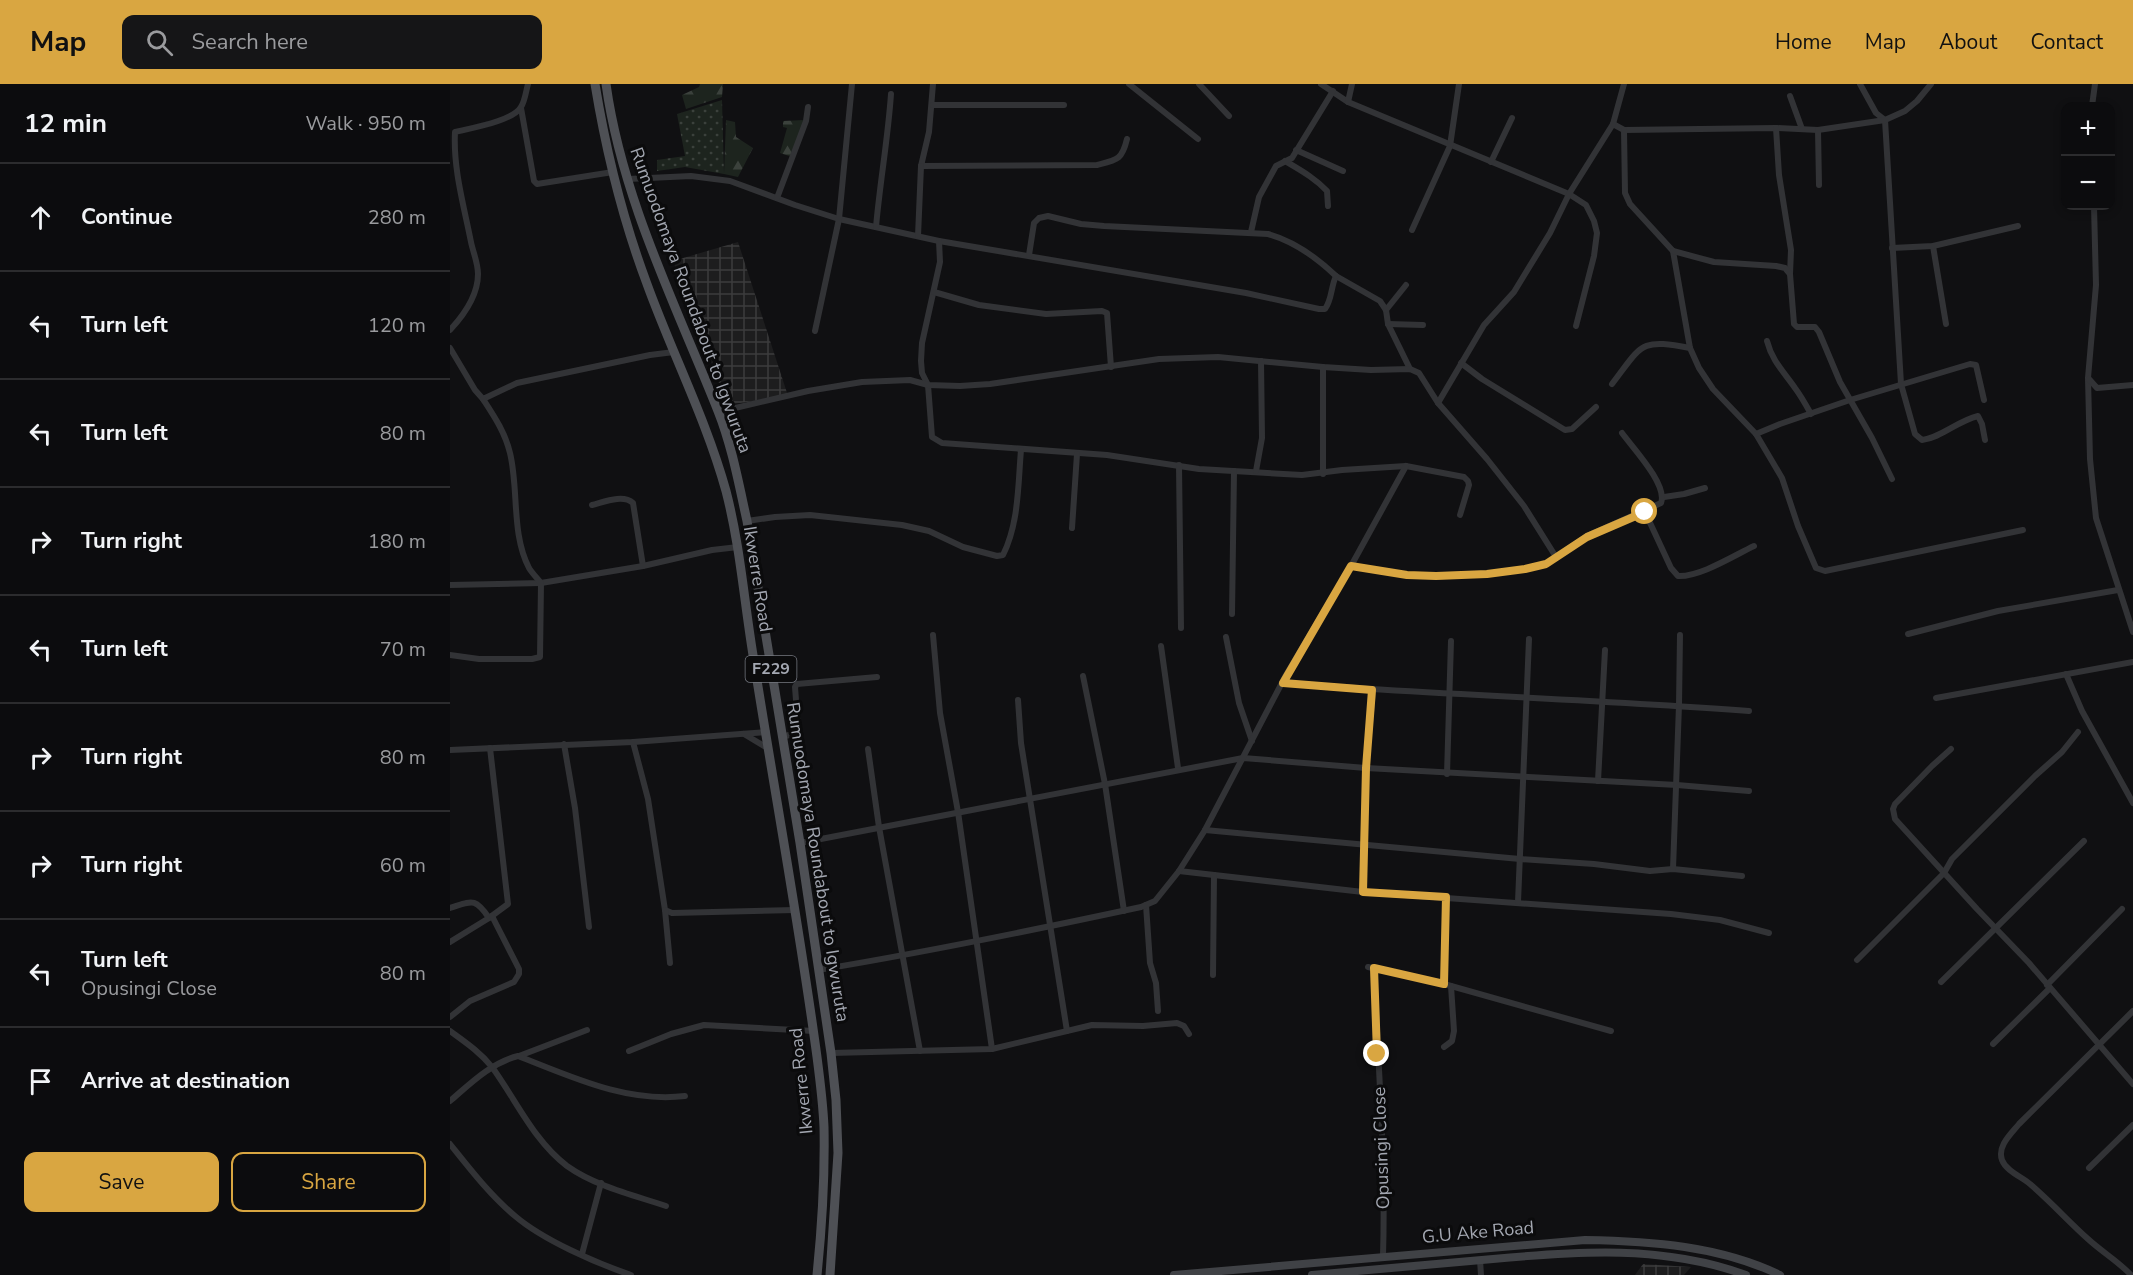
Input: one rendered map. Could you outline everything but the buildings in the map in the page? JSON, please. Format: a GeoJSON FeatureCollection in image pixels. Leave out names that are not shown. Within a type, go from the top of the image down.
{"type":"FeatureCollection","features":[{"type":"Feature","properties":{"kind":"main road","name":"Ikwerre Road"},"geometry":{"type":"LineString","coordinates":[[595,84],[624,217],[648,287],[698,407],[726,490],[738,547],[814,1031],[824,1134],[822,1216],[817,1275]]}},
{"type":"Feature","properties":{"kind":"main road","name":"Rumuodomaya Roundabout to Igwuruta"},"geometry":{"type":"LineString","coordinates":[[606,84],[618,148],[628,179],[663,278],[718,412],[738,479],[747,521],[800,843],[831,1053],[836,1100],[837,1152],[830,1275]]}},
{"type":"Feature","properties":{"kind":"main road"},"geometry":{"type":"LineString","coordinates":[[648,287],[663,278]]}},
{"type":"Feature","properties":{"kind":"main road"},"geometry":{"type":"LineString","coordinates":[[767,732],[778,748],[791,829],[795,839],[800,843]]}},
{"type":"Feature","properties":{"kind":"main road","name":"G.U Ake Road"},"geometry":{"type":"LineString","coordinates":[[1174,1275],[1576,1240],[1647,1242],[1712,1252],[1736,1258],[1780,1275]]}},
{"type":"Feature","properties":{"kind":"main road"},"geometry":{"type":"LineString","coordinates":[[1312,1275],[1374,1273],[1480,1260],[1585,1251],[1650,1254],[1700,1261],[1746,1275]]}},
{"type":"Feature","properties":{"kind":"street"},"geometry":{"type":"LineString","coordinates":[[528,84],[521,108],[534,182],[537,184],[614,172]]}},
{"type":"Feature","properties":{"kind":"street"},"geometry":{"type":"LineString","coordinates":[[815,331],[839,219],[852,84]]}},
{"type":"Feature","properties":{"kind":"street"},"geometry":{"type":"LineString","coordinates":[[918,236],[921,166],[933,105],[933,84]]}},
{"type":"Feature","properties":{"kind":"street"},"geometry":{"type":"LineString","coordinates":[[1129,84],[1198,139]]}},
{"type":"Feature","properties":{"kind":"street"},"geometry":{"type":"LineString","coordinates":[[1199,84],[1229,116]]}},
{"type":"Feature","properties":{"kind":"street"},"geometry":{"type":"LineString","coordinates":[[1321,84],[1348,102],[1569,194],[1586,206],[1597,233],[1594,256],[1576,326]]}},
{"type":"Feature","properties":{"kind":"street"},"geometry":{"type":"LineString","coordinates":[[1348,102],[1352,84]]}},
{"type":"Feature","properties":{"kind":"street"},"geometry":{"type":"LineString","coordinates":[[1412,230],[1450,146],[1460,84]]}},
{"type":"Feature","properties":{"kind":"street"},"geometry":{"type":"LineString","coordinates":[[1438,403],[1484,325],[1514,292],[1550,233],[1569,194],[1613,124],[1624,84]]}},
{"type":"Feature","properties":{"kind":"street"},"geometry":{"type":"LineString","coordinates":[[1860,84],[1876,113],[1885,120],[1901,384],[1915,434],[1922,440],[1930,439],[1978,416],[1982,423],[1985,440]]}},
{"type":"Feature","properties":{"kind":"street"},"geometry":{"type":"LineString","coordinates":[[1613,124],[1624,130],[1818,129],[1885,120],[1905,111],[1931,84]]}},
{"type":"Feature","properties":{"kind":"street"},"geometry":{"type":"LineString","coordinates":[[2093,102],[2095,84]]}},
{"type":"Feature","properties":{"kind":"street"},"geometry":{"type":"LineString","coordinates":[[1251,232],[1259,197],[1276,166],[1292,158],[1333,91]]}},
{"type":"Feature","properties":{"kind":"street"},"geometry":{"type":"LineString","coordinates":[[876,227],[891,94]]}},
{"type":"Feature","properties":{"kind":"street"},"geometry":{"type":"LineString","coordinates":[[1790,96],[1802,129]]}},
{"type":"Feature","properties":{"kind":"street"},"geometry":{"type":"LineString","coordinates":[[933,105],[1064,105]]}},
{"type":"Feature","properties":{"kind":"street"},"geometry":{"type":"LineString","coordinates":[[777,198],[806,121],[808,107]]}},
{"type":"Feature","properties":{"kind":"street"},"geometry":{"type":"LineString","coordinates":[[450,330],[462,317],[474,296],[478,273],[460,187],[453,132],[492,123],[521,108]]}},
{"type":"Feature","properties":{"kind":"street"},"geometry":{"type":"LineString","coordinates":[[1491,162],[1512,118]]}},
{"type":"Feature","properties":{"kind":"street"},"geometry":{"type":"LineString","coordinates":[[1776,128],[1779,175],[1791,250],[1790,274],[1794,324],[1797,327],[1815,327],[1819,332],[1850,400],[1892,479]]}},
{"type":"Feature","properties":{"kind":"street"},"geometry":{"type":"LineString","coordinates":[[1818,129],[1819,185]]}},
{"type":"Feature","properties":{"kind":"street"},"geometry":{"type":"LineString","coordinates":[[1624,130],[1625,193],[1630,204],[1673,251],[1690,348],[1699,368],[1713,389],[1756,434],[1782,478],[1798,526],[1818,570],[1825,571],[2023,530]]}},
{"type":"Feature","properties":{"kind":"street"},"geometry":{"type":"LineString","coordinates":[[921,166],[1097,165],[1117,160],[1124,152],[1127,138]]}},
{"type":"Feature","properties":{"kind":"street"},"geometry":{"type":"LineString","coordinates":[[1296,150],[1343,171]]}},
{"type":"Feature","properties":{"kind":"street"},"geometry":{"type":"LineString","coordinates":[[1285,161],[1304,171],[1322,185],[1327,191],[1328,206]]}},
{"type":"Feature","properties":{"kind":"street"},"geometry":{"type":"LineString","coordinates":[[628,179],[691,176],[730,181],[839,219],[939,241],[1246,293],[1318,309],[1325,309],[1328,305],[1332,283],[1336,276]]}},
{"type":"Feature","properties":{"kind":"street"},"geometry":{"type":"LineString","coordinates":[[2094,210],[2096,285],[2088,378],[2090,459],[2096,518],[2133,632]]}},
{"type":"Feature","properties":{"kind":"street"},"geometry":{"type":"LineString","coordinates":[[1029,255],[1034,223],[1039,218],[1048,216],[1081,224],[1207,232],[1251,232],[1284,238],[1320,261],[1336,276],[1380,301],[1386,310],[1388,324],[1410,369]]}},
{"type":"Feature","properties":{"kind":"street"},"geometry":{"type":"LineString","coordinates":[[1892,248],[1933,246],[2018,226]]}},
{"type":"Feature","properties":{"kind":"street"},"geometry":{"type":"LineString","coordinates":[[939,241],[940,262],[922,352],[922,373],[928,385],[932,437],[942,443],[1107,455],[1199,469],[1302,475],[1406,466],[1464,477],[1469,485],[1460,514]]}},
{"type":"Feature","properties":{"kind":"street"},"geometry":{"type":"LineString","coordinates":[[1933,246],[1946,324]]}},
{"type":"Feature","properties":{"kind":"street"},"geometry":{"type":"LineString","coordinates":[[1673,251],[1714,262],[1776,266],[1785,268],[1790,274]]}},
{"type":"Feature","properties":{"kind":"street"},"geometry":{"type":"LineString","coordinates":[[1386,310],[1406,285]]}},
{"type":"Feature","properties":{"kind":"street"},"geometry":{"type":"LineString","coordinates":[[934,292],[979,305],[1046,314],[1102,311],[1107,313],[1112,367]]}},
{"type":"Feature","properties":{"kind":"street"},"geometry":{"type":"LineString","coordinates":[[1388,324],[1423,325]]}},
{"type":"Feature","properties":{"kind":"street"},"geometry":{"type":"LineString","coordinates":[[1767,341],[1780,370],[1794,386],[1811,414]]}},
{"type":"Feature","properties":{"kind":"street"},"geometry":{"type":"LineString","coordinates":[[1612,384],[1637,351],[1646,345],[1666,343],[1690,348]]}},
{"type":"Feature","properties":{"kind":"street"},"geometry":{"type":"LineString","coordinates":[[450,348],[505,435],[511,455],[518,528],[523,550],[529,569],[541,583],[540,657],[479,659],[450,655]]}},
{"type":"Feature","properties":{"kind":"street"},"geometry":{"type":"LineString","coordinates":[[483,399],[527,381],[674,352]]}},
{"type":"Feature","properties":{"kind":"street"},"geometry":{"type":"LineString","coordinates":[[718,412],[808,391],[862,382],[910,380],[928,385],[990,384],[1159,359],[1192,357],[1323,368],[1410,369],[1419,374],[1438,403],[1524,506],[1556,557]]}},
{"type":"Feature","properties":{"kind":"street"},"geometry":{"type":"LineString","coordinates":[[1257,471],[1262,428],[1261,361]]}},
{"type":"Feature","properties":{"kind":"street"},"geometry":{"type":"LineString","coordinates":[[1461,363],[1482,379],[1565,430],[1572,429],[1596,407]]}},
{"type":"Feature","properties":{"kind":"street"},"geometry":{"type":"LineString","coordinates":[[1756,434],[1850,400],[1961,367],[1976,365],[1984,400]]}},
{"type":"Feature","properties":{"kind":"street"},"geometry":{"type":"LineString","coordinates":[[1323,368],[1323,474]]}},
{"type":"Feature","properties":{"kind":"street"},"geometry":{"type":"LineString","coordinates":[[2088,378],[2097,388],[2133,385]]}},
{"type":"Feature","properties":{"kind":"street"},"geometry":{"type":"LineString","coordinates":[[1622,433],[1647,466],[1664,497]]}},
{"type":"Feature","properties":{"kind":"street"},"geometry":{"type":"LineString","coordinates":[[747,521],[810,515],[902,525],[929,531],[963,547],[997,556],[1003,555],[1014,519],[1021,450]]}},
{"type":"Feature","properties":{"kind":"street"},"geometry":{"type":"LineString","coordinates":[[1072,528],[1077,454]]}},
{"type":"Feature","properties":{"kind":"street"},"geometry":{"type":"LineString","coordinates":[[1179,465],[1180,628]]}},
{"type":"Feature","properties":{"kind":"street"},"geometry":{"type":"LineString","coordinates":[[818,969],[902,956],[1051,926],[1124,911],[1155,901],[1179,871],[1205,831],[1283,683],[1406,466]]}},
{"type":"Feature","properties":{"kind":"street"},"geometry":{"type":"LineString","coordinates":[[1232,614],[1234,471]]}},
{"type":"Feature","properties":{"kind":"street"},"geometry":{"type":"LineString","coordinates":[[1664,497],[1705,488]]}},
{"type":"Feature","properties":{"kind":"street"},"geometry":{"type":"LineString","coordinates":[[1351,566],[1407,575],[1436,576],[1487,574],[1525,569],[1546,564],[1587,537],[1661,503],[1664,497]]}},
{"type":"Feature","properties":{"kind":"street"},"geometry":{"type":"LineString","coordinates":[[592,505],[622,499],[629,499],[633,503],[644,566]]}},
{"type":"Feature","properties":{"kind":"street"},"geometry":{"type":"LineString","coordinates":[[1645,512],[1671,568],[1678,576],[1686,577],[1697,573],[1754,546]]}},
{"type":"Feature","properties":{"kind":"street"},"geometry":{"type":"LineString","coordinates":[[450,585],[541,583],[738,547]]}},
{"type":"Feature","properties":{"kind":"street"},"geometry":{"type":"LineString","coordinates":[[1908,634],[1998,611],[2118,590]]}},
{"type":"Feature","properties":{"kind":"street"},"geometry":{"type":"LineString","coordinates":[[933,634],[940,713],[958,812],[992,1048]]}},
{"type":"Feature","properties":{"kind":"street"},"geometry":{"type":"LineString","coordinates":[[1673,869],[1680,635]]}},
{"type":"Feature","properties":{"kind":"street"},"geometry":{"type":"LineString","coordinates":[[1226,638],[1239,703],[1252,741]]}},
{"type":"Feature","properties":{"kind":"street"},"geometry":{"type":"LineString","coordinates":[[1518,902],[1529,639]]}},
{"type":"Feature","properties":{"kind":"street"},"geometry":{"type":"LineString","coordinates":[[1447,774],[1451,641]]}},
{"type":"Feature","properties":{"kind":"street"},"geometry":{"type":"LineString","coordinates":[[1161,646],[1178,768]]}},
{"type":"Feature","properties":{"kind":"street"},"geometry":{"type":"LineString","coordinates":[[1598,781],[1605,650]]}},
{"type":"Feature","properties":{"kind":"street"},"geometry":{"type":"LineString","coordinates":[[1936,699],[2133,662]]}},
{"type":"Feature","properties":{"kind":"street"},"geometry":{"type":"LineString","coordinates":[[2066,674],[2082,711],[2133,803]]}},
{"type":"Feature","properties":{"kind":"street"},"geometry":{"type":"LineString","coordinates":[[1083,676],[1105,784],[1124,911]]}},
{"type":"Feature","properties":{"kind":"street"},"geometry":{"type":"LineString","coordinates":[[782,737],[796,733],[798,726],[795,687],[797,684],[877,677]]}},
{"type":"Feature","properties":{"kind":"street"},"geometry":{"type":"LineString","coordinates":[[1283,683],[1448,695],[1679,705],[1749,711]]}},
{"type":"Feature","properties":{"kind":"street"},"geometry":{"type":"LineString","coordinates":[[1363,892],[1366,768],[1372,690]]}},
{"type":"Feature","properties":{"kind":"street"},"geometry":{"type":"LineString","coordinates":[[1018,700],[1021,743],[1067,1030]]}},
{"type":"Feature","properties":{"kind":"street"},"geometry":{"type":"LineString","coordinates":[[450,750],[633,742],[767,732]]}},
{"type":"Feature","properties":{"kind":"street"},"geometry":{"type":"LineString","coordinates":[[1857,960],[1944,873],[1952,859],[2062,752],[2078,732]]}},
{"type":"Feature","properties":{"kind":"street"},"geometry":{"type":"LineString","coordinates":[[743,734],[770,750]]}},
{"type":"Feature","properties":{"kind":"street"},"geometry":{"type":"LineString","coordinates":[[633,742],[648,800],[665,910],[670,963]]}},
{"type":"Feature","properties":{"kind":"street"},"geometry":{"type":"LineString","coordinates":[[564,744],[575,808],[589,927]]}},
{"type":"Feature","properties":{"kind":"street"},"geometry":{"type":"LineString","coordinates":[[450,942],[508,904],[490,748]]}},
{"type":"Feature","properties":{"kind":"street"},"geometry":{"type":"LineString","coordinates":[[1951,749],[1932,766],[1893,809],[1895,819],[1997,928],[2133,1084]]}},
{"type":"Feature","properties":{"kind":"street"},"geometry":{"type":"LineString","coordinates":[[868,750],[879,827],[920,1051]]}},
{"type":"Feature","properties":{"kind":"street"},"geometry":{"type":"LineString","coordinates":[[800,843],[1178,768],[1243,758],[1447,774],[1677,785],[1749,791]]}},
{"type":"Feature","properties":{"kind":"street"},"geometry":{"type":"LineString","coordinates":[[1205,831],[1594,864],[1650,871],[1673,869],[1742,876]]}},
{"type":"Feature","properties":{"kind":"street"},"geometry":{"type":"LineString","coordinates":[[1941,982],[2084,841]]}},
{"type":"Feature","properties":{"kind":"street"},"geometry":{"type":"LineString","coordinates":[[1179,871],[1363,892],[1710,918],[1769,933]]}},
{"type":"Feature","properties":{"kind":"street"},"geometry":{"type":"LineString","coordinates":[[1213,975],[1214,875]]}},
{"type":"Feature","properties":{"kind":"street"},"geometry":{"type":"LineString","coordinates":[[1446,897],[1444,984],[1611,1032]]}},
{"type":"Feature","properties":{"kind":"street"},"geometry":{"type":"LineString","coordinates":[[450,908],[474,902],[480,904],[490,917],[519,969],[514,982],[470,1001],[450,1017]]}},
{"type":"Feature","properties":{"kind":"street"},"geometry":{"type":"LineString","coordinates":[[1146,905],[1150,963],[1156,983],[1158,1011]]}},
{"type":"Feature","properties":{"kind":"street"},"geometry":{"type":"LineString","coordinates":[[1992,1044],[2122,909]]}},
{"type":"Feature","properties":{"kind":"street"},"geometry":{"type":"LineString","coordinates":[[665,910],[672,913],[795,910]]}},
{"type":"Feature","properties":{"kind":"street","name":"Opusingi Close"},"geometry":{"type":"LineString","coordinates":[[1383,1256],[1384,1175],[1371,968],[1444,984]]}},
{"type":"Feature","properties":{"kind":"street"},"geometry":{"type":"LineString","coordinates":[[1444,1047],[1452,1041],[1454,1031],[1451,986]]}},
{"type":"Feature","properties":{"kind":"street"},"geometry":{"type":"LineString","coordinates":[[2131,1275],[2002,1161],[2003,1144],[2019,1124],[2133,1011]]}},
{"type":"Feature","properties":{"kind":"street"},"geometry":{"type":"LineString","coordinates":[[831,1053],[992,1048],[1092,1025],[1143,1026],[1177,1023],[1184,1026],[1190,1034]]}},
{"type":"Feature","properties":{"kind":"street"},"geometry":{"type":"LineString","coordinates":[[629,1051],[671,1034],[704,1025],[814,1031]]}},
{"type":"Feature","properties":{"kind":"street"},"geometry":{"type":"LineString","coordinates":[[450,1101],[491,1067],[587,1029]]}},
{"type":"Feature","properties":{"kind":"street"},"geometry":{"type":"LineString","coordinates":[[450,1031],[480,1054],[544,1145],[568,1167],[601,1183],[666,1206]]}},
{"type":"Feature","properties":{"kind":"street"},"geometry":{"type":"LineString","coordinates":[[518,1056],[596,1086],[638,1096],[668,1098],[685,1096]]}},
{"type":"Feature","properties":{"kind":"street"},"geometry":{"type":"LineString","coordinates":[[2090,1168],[2133,1125]]}},
{"type":"Feature","properties":{"kind":"street"},"geometry":{"type":"LineString","coordinates":[[450,1144],[476,1176],[515,1216],[531,1228],[551,1240],[631,1275]]}},
{"type":"Feature","properties":{"kind":"street"},"geometry":{"type":"LineString","coordinates":[[582,1254],[601,1183]]}},
{"type":"Feature","properties":{"kind":"street"},"geometry":{"type":"LineString","coordinates":[[1480,1260],[1481,1275]]}},
{"type":"Feature","properties":{"kind":"shaded area"},"geometry":{"type":"Polygon","coordinates":[[[738,242],[788,396],[727,405],[673,261],[738,242]]]}},
{"type":"Feature","properties":{"kind":"shaded area"},"geometry":{"type":"Polygon","coordinates":[[[1643,1264],[1691,1267],[1684,1275],[1635,1275],[1643,1264]]]}},
{"type":"Feature","properties":{"kind":"green space"},"geometry":{"type":"Polygon","coordinates":[[[700,84],[723,84],[722,97],[686,109],[682,95],[699,87],[700,84]]]}},
{"type":"Feature","properties":{"kind":"green space"},"geometry":{"type":"Polygon","coordinates":[[[722,100],[724,174],[685,167],[657,171],[657,160],[685,156],[677,114],[722,100]]]}},
{"type":"Feature","properties":{"kind":"green space"},"geometry":{"type":"Polygon","coordinates":[[[726,120],[735,122],[736,137],[753,148],[738,177],[724,174],[726,120]]]}},
{"type":"Feature","properties":{"kind":"green space"},"geometry":{"type":"Polygon","coordinates":[[[804,120],[792,157],[780,153],[787,128],[783,127],[783,121],[804,120]]]}},
{"type":"Feature","properties":{"kind":"route"},"geometry":{"type":"LineString","coordinates":[[1377,1054],[1374,968],[1444,984],[1446,897],[1363,892],[1366,768],[1372,690],[1283,683],[1286,675],[1351,566],[1407,575],[1436,576],[1487,574],[1525,569],[1546,564],[1587,537],[1645,512]]}}]}
